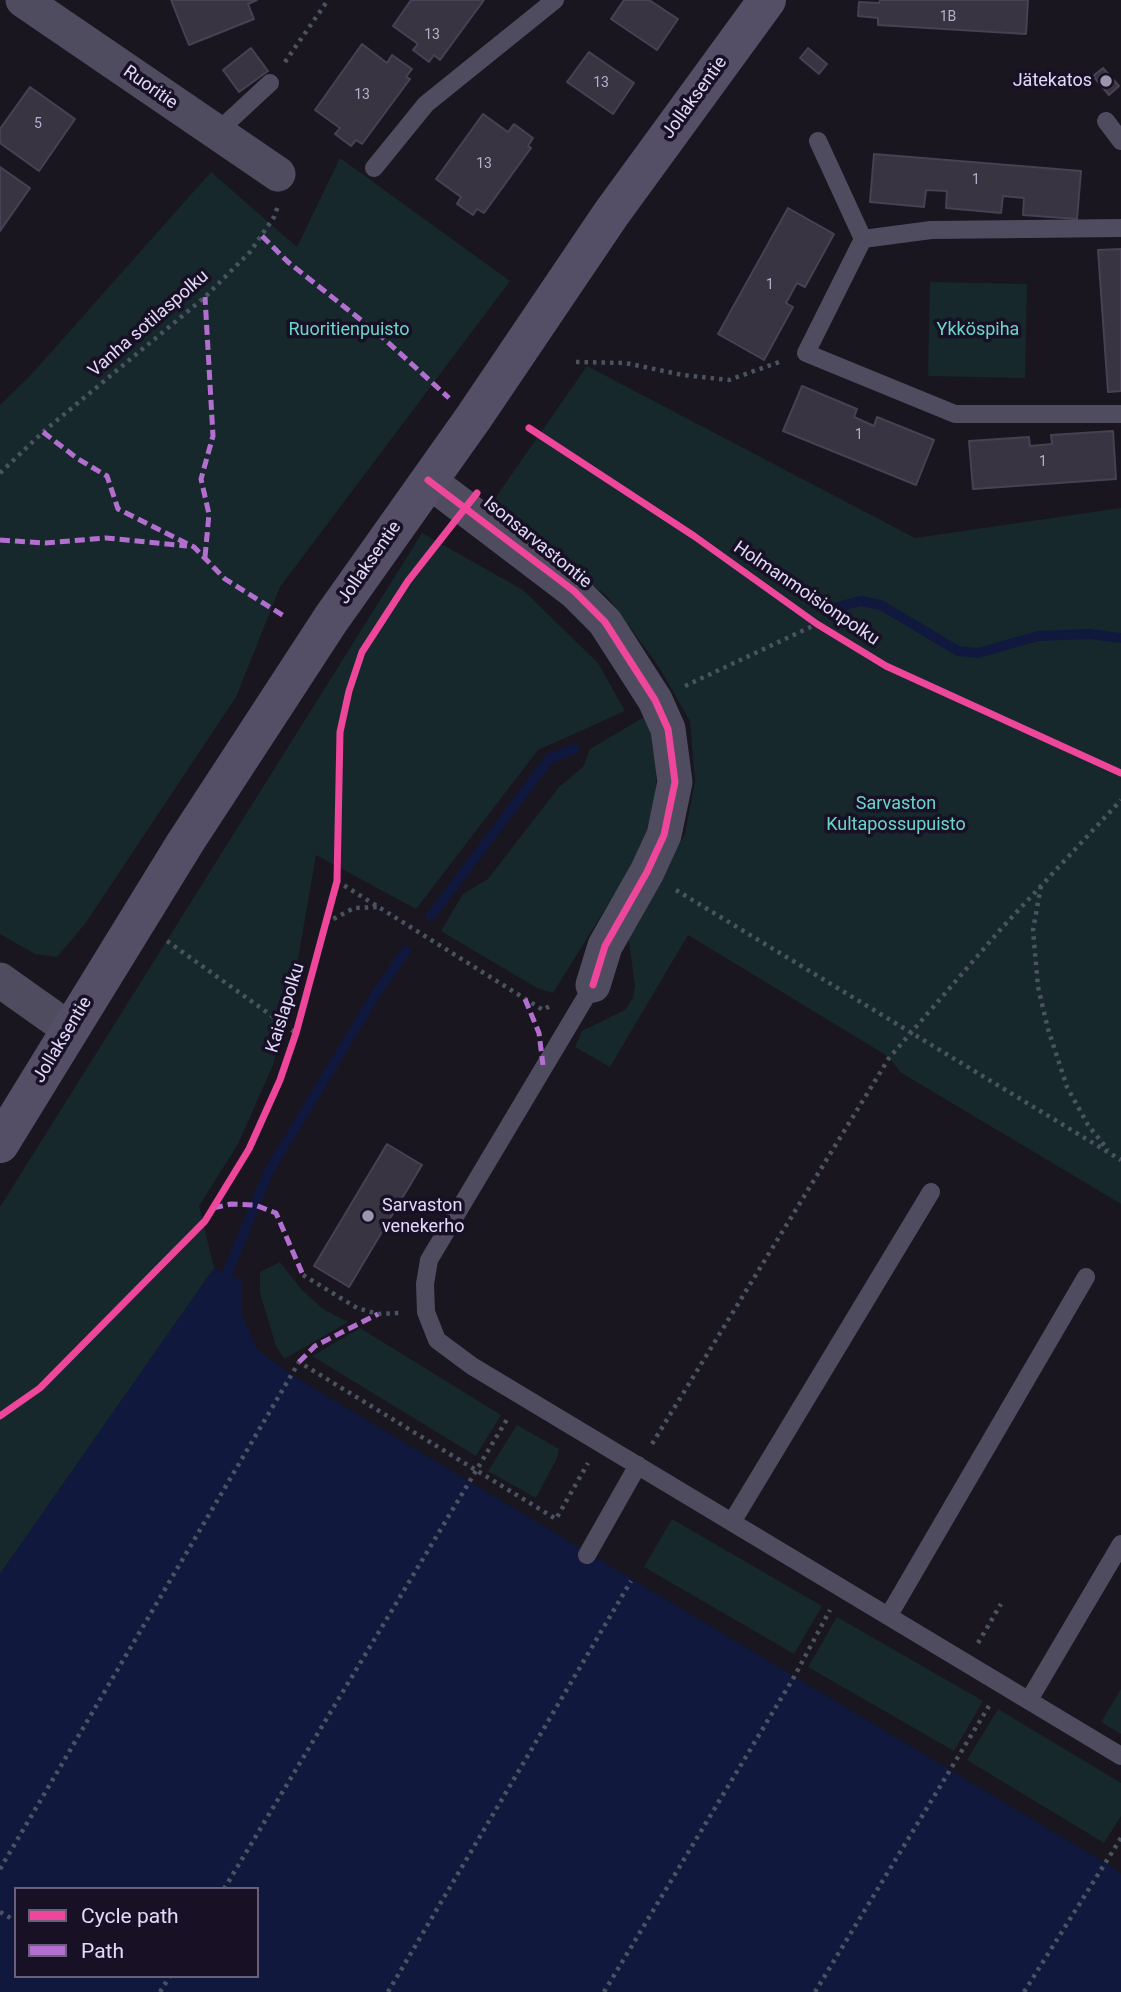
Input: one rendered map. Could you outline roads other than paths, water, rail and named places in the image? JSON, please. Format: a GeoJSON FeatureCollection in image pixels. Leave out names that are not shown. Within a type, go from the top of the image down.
{"type":"FeatureCollection","features":[{"type":"Feature","properties":{"kind":"main road","name":"Jollaksentie"},"geometry":{"type":"LineString","coordinates":[[0,1144],[137,920],[331,619],[611,214],[766,0]]}},
{"type":"Feature","properties":{"kind":"street","name":"Ruoritie"},"geometry":{"type":"LineString","coordinates":[[23,0],[278,174]]}},
{"type":"Feature","properties":{"kind":"street","name":"Isonsarvastontie"},"geometry":{"type":"LineString","coordinates":[[428,480],[574,591],[605,622],[655,700],[668,729],[675,782],[664,835],[648,872],[605,946],[593,985]]}},
{"type":"Feature","properties":{"kind":"street"},"geometry":{"type":"LineString","coordinates":[[0,980],[69,1029]]}},
{"type":"Feature","properties":{"kind":"lane"},"geometry":{"type":"LineString","coordinates":[[374,168],[426,104],[555,0]]}},
{"type":"Feature","properties":{"kind":"lane"},"geometry":{"type":"LineString","coordinates":[[216,133],[270,83]]}},
{"type":"Feature","properties":{"kind":"lane"},"geometry":{"type":"LineString","coordinates":[[1106,121],[1121,141]]}},
{"type":"Feature","properties":{"kind":"lane"},"geometry":{"type":"LineString","coordinates":[[818,141],[863,239]]}},
{"type":"Feature","properties":{"kind":"lane"},"geometry":{"type":"LineString","coordinates":[[863,239],[931,230],[1121,228]]}},
{"type":"Feature","properties":{"kind":"lane"},"geometry":{"type":"LineString","coordinates":[[863,239],[806,353],[955,414],[1121,414]]}},
{"type":"Feature","properties":{"kind":"lane"},"geometry":{"type":"LineString","coordinates":[[593,985],[429,1260],[426,1312],[437,1340],[472,1366],[1121,1756]]}},
{"type":"Feature","properties":{"kind":"lane"},"geometry":{"type":"LineString","coordinates":[[732,1522],[931,1192]]}},
{"type":"Feature","properties":{"kind":"lane"},"geometry":{"type":"LineString","coordinates":[[889,1615],[1086,1277]]}},
{"type":"Feature","properties":{"kind":"lane"},"geometry":{"type":"LineString","coordinates":[[587,1555],[638,1465]]}},
{"type":"Feature","properties":{"kind":"lane"},"geometry":{"type":"LineString","coordinates":[[1028,1700],[1121,1544]]}},
{"type":"Feature","properties":{"kind":"water"},"geometry":{"type":"Polygon","coordinates":[[[214,1268],[242,1281],[242,1315],[257,1349],[292,1375],[1117,1870],[1121,1875],[1121,1992],[0,1992],[0,1574],[214,1268]]]}},
{"type":"Feature","properties":{"kind":"waterway"},"geometry":{"type":"LineString","coordinates":[[833,608],[861,601],[881,605],[958,651],[978,653],[1038,636],[1089,634],[1121,638]]}},
{"type":"Feature","properties":{"kind":"waterway"},"geometry":{"type":"LineString","coordinates":[[431,916],[549,759],[574,749]]}},
{"type":"Feature","properties":{"kind":"waterway"},"geometry":{"type":"LineString","coordinates":[[227,1274],[268,1173],[374,997],[406,951]]}},
{"type":"Feature","properties":{"kind":"place","name":"Jätekatos"},"geometry":{"type":"Point","coordinates":[1106,81]}},
{"type":"Feature","properties":{"kind":"place","name":"Sarvaston venekerho"},"geometry":{"type":"Point","coordinates":[368,1216]}},
{"type":"Feature","properties":{"kind":"park label","name":"Ruoritienpuisto"},"geometry":{"type":"Point","coordinates":[349,330]}},
{"type":"Feature","properties":{"kind":"park label","name":"Ykköspiha"},"geometry":{"type":"Point","coordinates":[978,330]}},
{"type":"Feature","properties":{"kind":"park label","name":"Sarvaston Kultapossupuisto"},"geometry":{"type":"Point","coordinates":[896,814]}}]}
